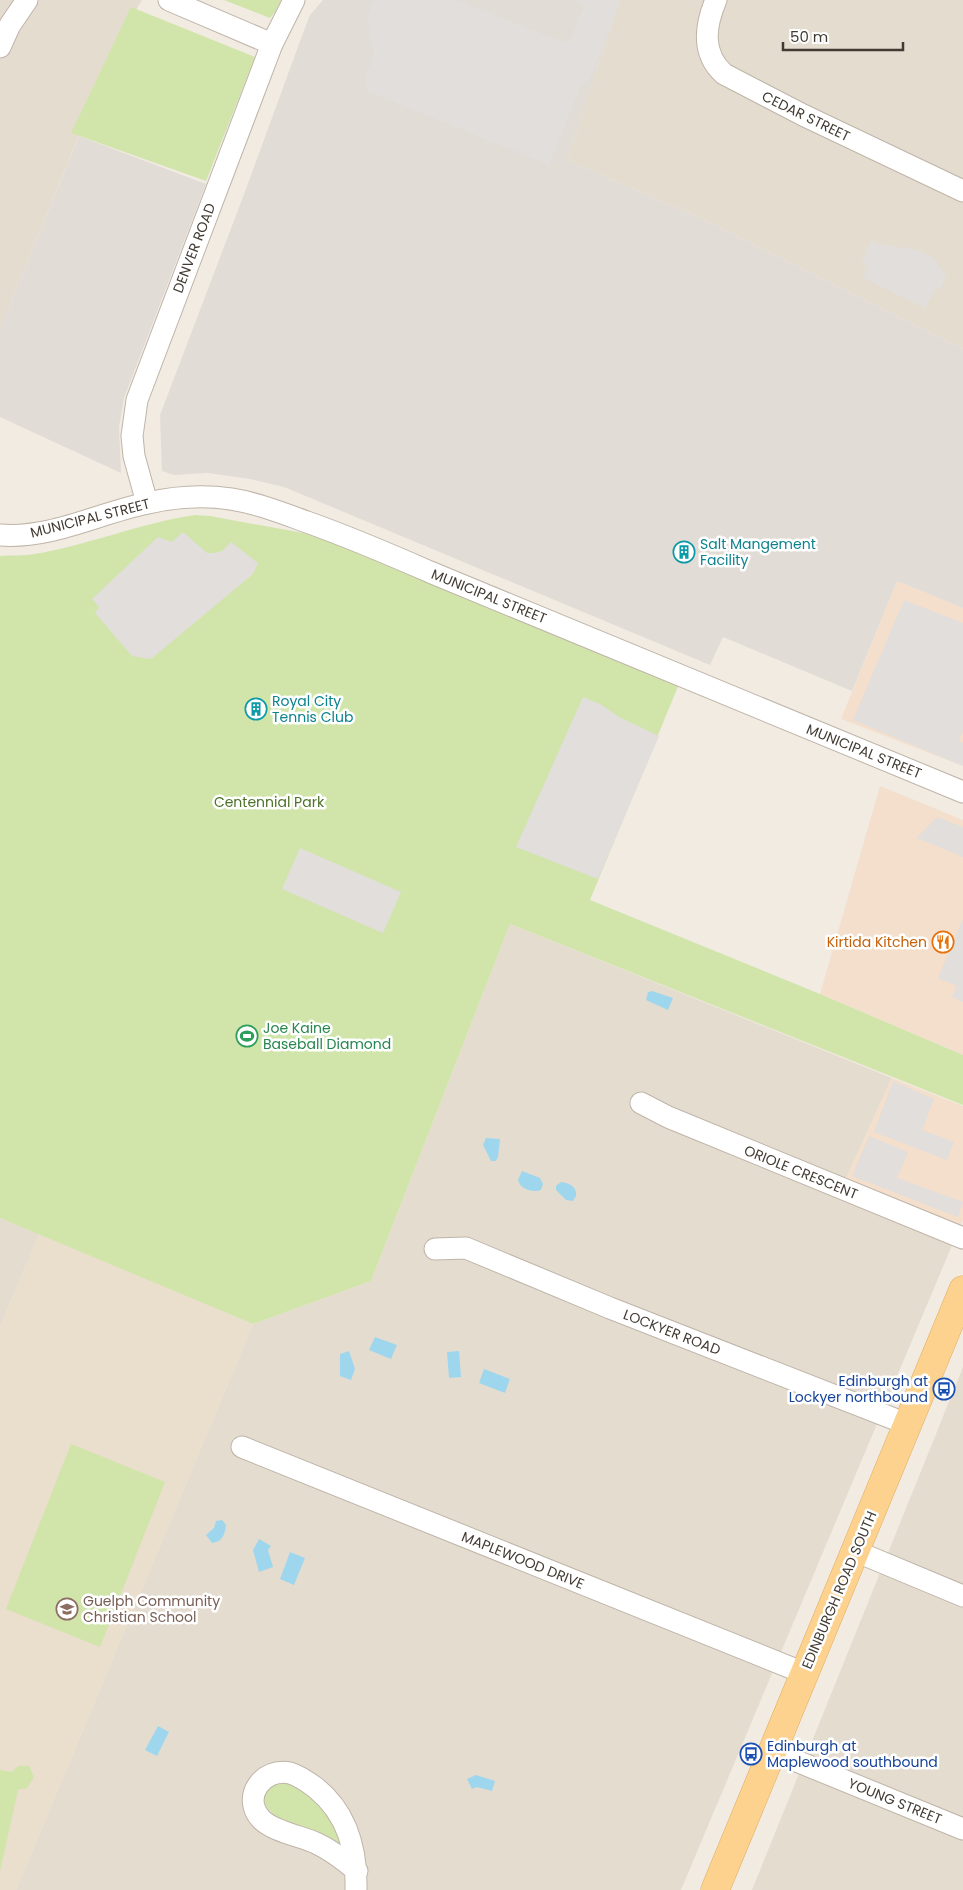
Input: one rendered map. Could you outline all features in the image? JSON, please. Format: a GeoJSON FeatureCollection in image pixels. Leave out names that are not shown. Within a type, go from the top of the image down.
{"type":"FeatureCollection","features":[{"type":"Feature","properties":{"kind":"main road","name":"EDINBURGH ROAD SOUTH"},"geometry":{"type":"LineString","coordinates":[[715,1890],[963,1290]]}},
{"type":"Feature","properties":{"kind":"street"},"geometry":{"type":"LineString","coordinates":[[0,47],[10,25],[27,0]]}},
{"type":"Feature","properties":{"kind":"street"},"geometry":{"type":"LineString","coordinates":[[169,0],[272,44]]}},
{"type":"Feature","properties":{"kind":"street","name":"DENVER ROAD"},"geometry":{"type":"LineString","coordinates":[[147,503],[134,456],[132,436],[137,400],[272,44],[294,0]]}},
{"type":"Feature","properties":{"kind":"street","name":"CEDAR STREET"},"geometry":{"type":"LineString","coordinates":[[716,0],[706,35],[709,54],[716,67],[724,74],[963,191]]}},
{"type":"Feature","properties":{"kind":"street","name":"MUNICIPAL STREET"},"geometry":{"type":"LineString","coordinates":[[0,536],[30,535],[64,528],[147,503],[188,497],[231,499],[269,508],[360,541],[430,572],[963,792]]}},
{"type":"Feature","properties":{"kind":"street","name":"ORIOLE CRESCENT"},"geometry":{"type":"LineString","coordinates":[[642,1103],[668,1117],[963,1238]]}},
{"type":"Feature","properties":{"kind":"street","name":"LOCKYER ROAD"},"geometry":{"type":"LineString","coordinates":[[435,1249],[466,1248],[616,1311],[907,1424]]}},
{"type":"Feature","properties":{"kind":"street","name":"MAPLEWOOD DRIVE"},"geometry":{"type":"LineString","coordinates":[[242,1447],[804,1673]]}},
{"type":"Feature","properties":{"kind":"street"},"geometry":{"type":"LineString","coordinates":[[855,1551],[963,1596]]}},
{"type":"Feature","properties":{"kind":"street","name":"YOUNG STREET"},"geometry":{"type":"LineString","coordinates":[[772,1751],[963,1829]]}},
{"type":"Feature","properties":{"kind":"street"},"geometry":{"type":"LineString","coordinates":[[289,1773],[300,1777],[331,1802],[345,1825],[353,1845],[357,1880],[337,1855],[317,1844],[267,1824],[260,1818],[254,1808],[253,1797],[259,1783],[275,1774],[289,1773]]}},
{"type":"Feature","properties":{"kind":"shaded area"},"geometry":{"type":"Polygon","coordinates":[[[0,0],[142,0],[117,42],[0,329],[0,0]]]}},
{"type":"Feature","properties":{"kind":"shaded area"},"geometry":{"type":"Polygon","coordinates":[[[323,0],[620,0],[567,160],[703,219],[963,349],[963,608],[897,581],[852,691],[723,637],[710,665],[284,487],[250,479],[208,473],[174,475],[162,471],[160,415],[310,15],[323,0]]]}},
{"type":"Feature","properties":{"kind":"shaded area"},"geometry":{"type":"Polygon","coordinates":[[[374,0],[455,0],[568,44],[585,5],[574,0],[621,0],[589,80],[581,84],[549,165],[366,90],[365,76],[373,58],[367,17],[374,0]]]}},
{"type":"Feature","properties":{"kind":"shaded area"},"geometry":{"type":"Polygon","coordinates":[[[620,0],[963,0],[963,349],[703,219],[567,160],[620,0]]]}},
{"type":"Feature","properties":{"kind":"shaded area"},"geometry":{"type":"Polygon","coordinates":[[[79,136],[206,184],[124,398],[119,427],[121,473],[0,417],[0,329],[79,136]]]}},
{"type":"Feature","properties":{"kind":"shaded area"},"geometry":{"type":"Polygon","coordinates":[[[871,240],[879,244],[917,250],[933,257],[946,276],[940,290],[936,288],[925,308],[863,278],[868,269],[862,262],[871,240]]]}},
{"type":"Feature","properties":{"kind":"shaded area"},"geometry":{"type":"Polygon","coordinates":[[[183,532],[207,553],[222,551],[231,542],[258,563],[253,574],[151,659],[132,656],[95,613],[99,607],[92,599],[158,537],[172,542],[183,532]]]}},
{"type":"Feature","properties":{"kind":"shaded area"},"geometry":{"type":"Polygon","coordinates":[[[897,581],[963,608],[963,766],[841,719],[897,581]]]}},
{"type":"Feature","properties":{"kind":"shaded area"},"geometry":{"type":"Polygon","coordinates":[[[904,600],[963,623],[963,731],[959,741],[963,743],[963,766],[853,720],[904,600]]]}},
{"type":"Feature","properties":{"kind":"shaded area"},"geometry":{"type":"Polygon","coordinates":[[[583,697],[600,704],[621,718],[659,736],[598,879],[516,847],[583,697]]]}},
{"type":"Feature","properties":{"kind":"shaded area"},"geometry":{"type":"Polygon","coordinates":[[[880,786],[963,820],[963,1055],[820,994],[880,786]]]}},
{"type":"Feature","properties":{"kind":"shaded area"},"geometry":{"type":"Polygon","coordinates":[[[937,817],[963,827],[963,857],[917,838],[937,817]]]}},
{"type":"Feature","properties":{"kind":"shaded area"},"geometry":{"type":"Polygon","coordinates":[[[300,848],[401,892],[383,933],[282,889],[300,848]]]}},
{"type":"Feature","properties":{"kind":"shaded area"},"geometry":{"type":"Polygon","coordinates":[[[963,919],[963,1002],[952,997],[957,986],[938,978],[963,919]]]}},
{"type":"Feature","properties":{"kind":"shaded area"},"geometry":{"type":"Polygon","coordinates":[[[510,924],[892,1078],[838,1196],[953,1243],[681,1890],[16,1890],[253,1324],[371,1281],[510,924]]]}},
{"type":"Feature","properties":{"kind":"shaded area"},"geometry":{"type":"Polygon","coordinates":[[[892,1078],[963,1106],[963,1220],[953,1243],[838,1196],[892,1078]]]}},
{"type":"Feature","properties":{"kind":"shaded area"},"geometry":{"type":"Polygon","coordinates":[[[893,1081],[934,1099],[922,1130],[954,1142],[947,1160],[874,1132],[893,1081]]]}},
{"type":"Feature","properties":{"kind":"shaded area"},"geometry":{"type":"Polygon","coordinates":[[[869,1136],[908,1152],[897,1178],[963,1202],[958,1217],[852,1176],[869,1136]]]}},
{"type":"Feature","properties":{"kind":"shaded area"},"geometry":{"type":"Polygon","coordinates":[[[0,1218],[39,1234],[0,1327],[0,1218]]]}},
{"type":"Feature","properties":{"kind":"shaded area","name":"Guelph Community Christian School"},"geometry":{"type":"Polygon","coordinates":[[[39,1234],[253,1324],[16,1890],[0,1890],[0,1327],[39,1234]]]}},
{"type":"Feature","properties":{"kind":"shaded area"},"geometry":{"type":"Polygon","coordinates":[[[963,1367],[963,1890],[752,1890],[963,1367]]]}},
{"type":"Feature","properties":{"kind":"green space"},"geometry":{"type":"Polygon","coordinates":[[[224,0],[281,0],[270,18],[224,0]]]}},
{"type":"Feature","properties":{"kind":"green space"},"geometry":{"type":"Polygon","coordinates":[[[131,7],[255,57],[206,181],[71,133],[131,7]]]}},
{"type":"Feature","properties":{"kind":"green space","name":"Centennial Park"},"geometry":{"type":"Polygon","coordinates":[[[195,515],[210,516],[396,550],[679,684],[590,900],[963,1055],[963,1105],[510,924],[371,1281],[253,1324],[0,1218],[0,556],[31,555],[55,550],[154,523],[195,515]]]}},
{"type":"Feature","properties":{"kind":"green space"},"geometry":{"type":"Polygon","coordinates":[[[71,1444],[165,1482],[100,1647],[6,1609],[71,1444]]]}},
{"type":"Feature","properties":{"kind":"green space"},"geometry":{"type":"Polygon","coordinates":[[[18,1766],[29,1766],[34,1777],[27,1788],[18,1790],[0,1871],[0,1770],[12,1772],[18,1766]]]}},
{"type":"Feature","properties":{"kind":"green space"},"geometry":{"type":"Polygon","coordinates":[[[288,1780],[322,1803],[344,1841],[340,1846],[276,1816],[269,1810],[264,1800],[266,1787],[288,1780]]]}},
{"type":"Feature","properties":{"kind":"water"},"geometry":{"type":"Polygon","coordinates":[[[652,991],[673,998],[668,1010],[646,1000],[648,992],[652,991]]]}},
{"type":"Feature","properties":{"kind":"water"},"geometry":{"type":"Polygon","coordinates":[[[486,1138],[500,1139],[496,1161],[491,1161],[483,1145],[486,1138]]]}},
{"type":"Feature","properties":{"kind":"water"},"geometry":{"type":"Polygon","coordinates":[[[522,1171],[540,1178],[543,1184],[541,1190],[530,1191],[521,1186],[518,1180],[522,1171]]]}},
{"type":"Feature","properties":{"kind":"water"},"geometry":{"type":"Polygon","coordinates":[[[561,1182],[574,1187],[576,1196],[573,1201],[566,1200],[556,1190],[556,1186],[561,1182]]]}},
{"type":"Feature","properties":{"kind":"water"},"geometry":{"type":"Polygon","coordinates":[[[375,1337],[397,1345],[391,1359],[369,1350],[375,1337]]]}},
{"type":"Feature","properties":{"kind":"water"},"geometry":{"type":"Polygon","coordinates":[[[349,1351],[355,1369],[351,1380],[340,1376],[340,1354],[349,1351]]]}},
{"type":"Feature","properties":{"kind":"water"},"geometry":{"type":"Polygon","coordinates":[[[459,1351],[461,1377],[449,1378],[447,1352],[459,1351]]]}},
{"type":"Feature","properties":{"kind":"water"},"geometry":{"type":"Polygon","coordinates":[[[484,1369],[510,1379],[505,1393],[479,1383],[484,1369]]]}},
{"type":"Feature","properties":{"kind":"water"},"geometry":{"type":"Polygon","coordinates":[[[222,1520],[226,1525],[224,1535],[221,1540],[212,1543],[206,1535],[214,1528],[216,1521],[222,1520]]]}},
{"type":"Feature","properties":{"kind":"water"},"geometry":{"type":"Polygon","coordinates":[[[259,1539],[271,1546],[268,1550],[273,1567],[259,1572],[253,1550],[259,1539]]]}},
{"type":"Feature","properties":{"kind":"water"},"geometry":{"type":"Polygon","coordinates":[[[290,1552],[305,1558],[294,1585],[280,1579],[290,1552]]]}},
{"type":"Feature","properties":{"kind":"water"},"geometry":{"type":"Polygon","coordinates":[[[158,1726],[169,1732],[157,1756],[145,1750],[158,1726]]]}},
{"type":"Feature","properties":{"kind":"water"},"geometry":{"type":"Polygon","coordinates":[[[476,1775],[495,1781],[492,1791],[477,1787],[472,1789],[467,1779],[476,1775]]]}},
{"type":"Feature","properties":{"kind":"place","name":"Salt Mangement Facility"},"geometry":{"type":"Point","coordinates":[684,552]}},
{"type":"Feature","properties":{"kind":"place","name":"Royal City Tennis Club"},"geometry":{"type":"Point","coordinates":[256,709]}},
{"type":"Feature","properties":{"kind":"place","name":"Kirtida Kitchen"},"geometry":{"type":"Point","coordinates":[943,942]}},
{"type":"Feature","properties":{"kind":"place","name":"Joe Kaine Baseball Diamond"},"geometry":{"type":"Point","coordinates":[247,1036]}},
{"type":"Feature","properties":{"kind":"place","name":"Edinburgh at Lockyer northbound"},"geometry":{"type":"Point","coordinates":[944,1389]}},
{"type":"Feature","properties":{"kind":"place","name":"Guelph Community Christian School"},"geometry":{"type":"Point","coordinates":[67,1609]}},
{"type":"Feature","properties":{"kind":"place","name":"Edinburgh at Maplewood southbound"},"geometry":{"type":"Point","coordinates":[751,1754]}}]}
